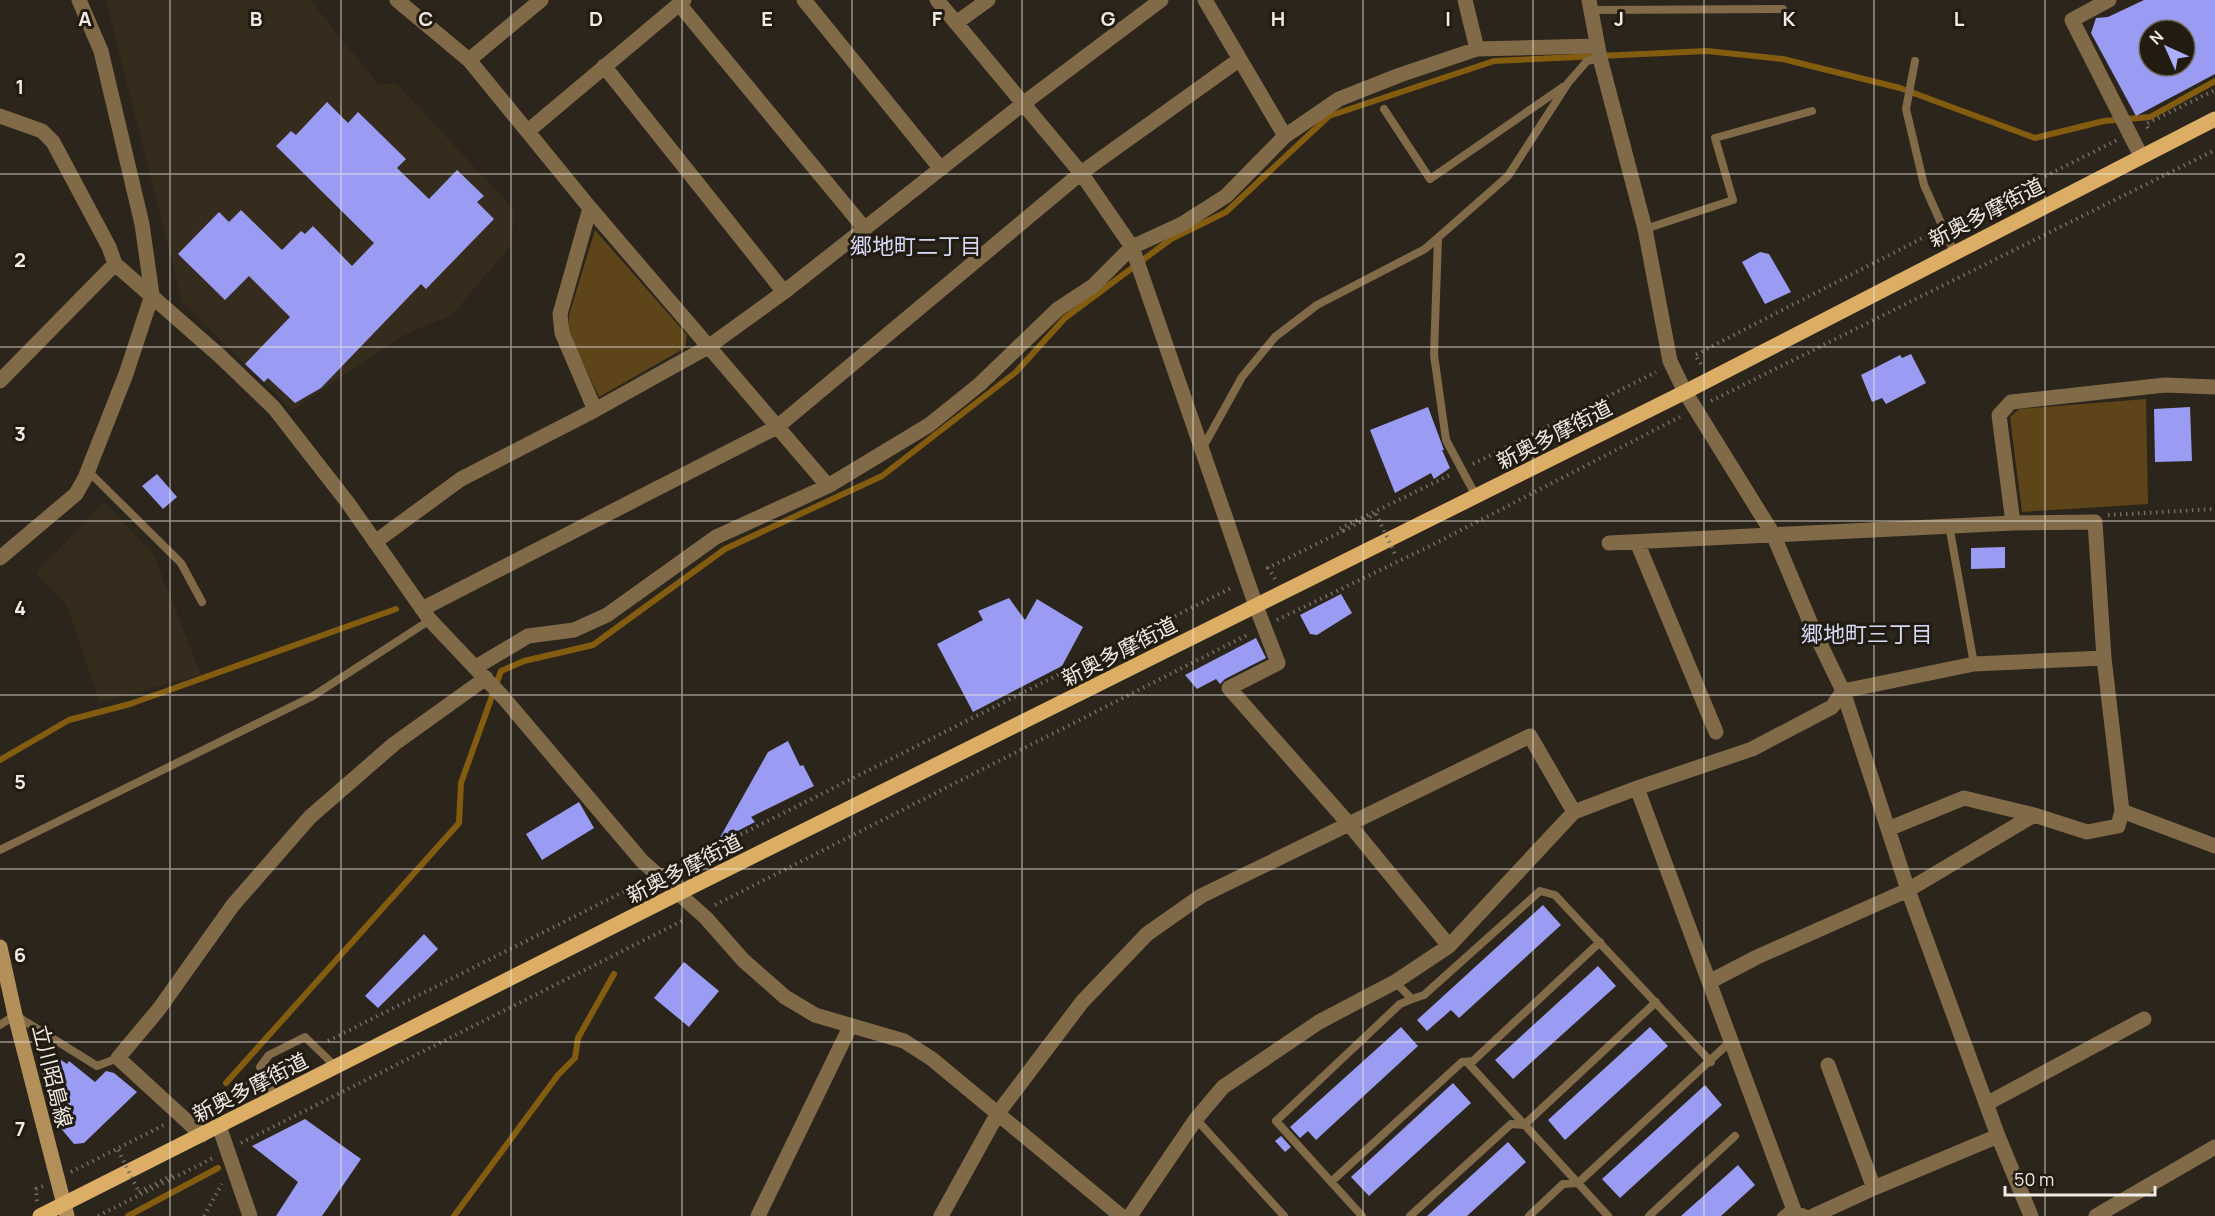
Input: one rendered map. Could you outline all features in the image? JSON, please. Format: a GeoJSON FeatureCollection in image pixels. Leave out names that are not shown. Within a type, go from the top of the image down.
{"type":"FeatureCollection","features":[{"type":"Feature","properties":{"kind":"main road","name":"新奥多摩街道"},"geometry":{"type":"LineString","coordinates":[[40,1216],[65,1210],[219,1126],[679,893],[1711,379],[2215,119]]}},
{"type":"Feature","properties":{"kind":"main road","name":"立川昭島線"},"geometry":{"type":"LineString","coordinates":[[0,947],[65,1210]]}},
{"type":"Feature","properties":{"kind":"street"},"geometry":{"type":"LineString","coordinates":[[0,558],[76,494],[88,471],[126,374],[152,296],[142,224],[101,51],[79,0]]}},
{"type":"Feature","properties":{"kind":"street"},"geometry":{"type":"LineString","coordinates":[[397,0],[469,60],[590,208],[828,486]]}},
{"type":"Feature","properties":{"kind":"street"},"geometry":{"type":"LineString","coordinates":[[469,60],[541,0]]}},
{"type":"Feature","properties":{"kind":"street"},"geometry":{"type":"LineString","coordinates":[[804,0],[942,169]]}},
{"type":"Feature","properties":{"kind":"street"},"geometry":{"type":"LineString","coordinates":[[937,0],[1081,173],[1134,251],[1201,450],[1278,663],[1229,688],[1349,824],[1449,946]]}},
{"type":"Feature","properties":{"kind":"street"},"geometry":{"type":"LineString","coordinates":[[956,23],[988,0]]}},
{"type":"Feature","properties":{"kind":"street"},"geometry":{"type":"LineString","coordinates":[[375,542],[461,480],[595,410],[708,347],[784,292],[1024,103],[1161,0]]}},
{"type":"Feature","properties":{"kind":"street"},"geometry":{"type":"LineString","coordinates":[[1205,0],[1285,136]]}},
{"type":"Feature","properties":{"kind":"street"},"geometry":{"type":"LineString","coordinates":[[1465,0],[1477,49]]}},
{"type":"Feature","properties":{"kind":"street"},"geometry":{"type":"LineString","coordinates":[[2106,1],[2072,20],[2142,156]]}},
{"type":"Feature","properties":{"kind":"street"},"geometry":{"type":"LineString","coordinates":[[528,131],[681,2],[865,229]]}},
{"type":"Feature","properties":{"kind":"street"},"geometry":{"type":"LineString","coordinates":[[1590,5],[1599,50],[1645,229],[1670,361],[1695,409],[1773,534],[1813,629],[1843,691],[1908,890],[1998,1136],[2031,1216]]}},
{"type":"Feature","properties":{"kind":"street"},"geometry":{"type":"LineString","coordinates":[[202,1135],[118,1058],[159,1009],[233,905],[310,817],[394,744],[484,676],[528,636],[574,630],[607,615],[716,537],[828,486],[929,425],[980,384],[1058,309],[1093,286],[1134,251],[1226,196],[1285,136],[1339,99],[1477,49],[1599,50]]}},
{"type":"Feature","properties":{"kind":"street"},"geometry":{"type":"LineString","coordinates":[[426,615],[777,427],[1081,173],[1240,59]]}},
{"type":"Feature","properties":{"kind":"street"},"geometry":{"type":"LineString","coordinates":[[604,66],[784,292]]}},
{"type":"Feature","properties":{"kind":"street"},"geometry":{"type":"LineString","coordinates":[[0,116],[42,131],[53,142],[109,247],[115,264],[274,408],[375,542],[426,615],[503,697],[642,861],[700,912],[743,960],[784,997],[815,1015],[904,1041],[932,1059],[1121,1216]]}},
{"type":"Feature","properties":{"kind":"street"},"geometry":{"type":"LineString","coordinates":[[590,208],[560,314],[562,333],[595,410]]}},
{"type":"Feature","properties":{"kind":"street"},"geometry":{"type":"LineString","coordinates":[[0,381],[115,264]]}},
{"type":"Feature","properties":{"kind":"street"},"geometry":{"type":"LineString","coordinates":[[2013,523],[1999,415],[2011,402],[2165,385],[2215,387]]}},
{"type":"Feature","properties":{"kind":"street"},"geometry":{"type":"LineString","coordinates":[[1609,543],[1949,525],[2095,522],[2104,658],[2122,811],[2118,826],[2087,832],[2034,815],[1964,798],[1888,830]]}},
{"type":"Feature","properties":{"kind":"street"},"geometry":{"type":"LineString","coordinates":[[1637,542],[1716,732]]}},
{"type":"Feature","properties":{"kind":"street"},"geometry":{"type":"LineString","coordinates":[[1130,1216],[1196,1119],[1223,1087],[1319,1022],[1395,982],[1449,946],[1574,812],[1752,749],[1832,707],[1843,691],[1974,664],[2104,658]]}},
{"type":"Feature","properties":{"kind":"street"},"geometry":{"type":"LineString","coordinates":[[941,1216],[998,1113],[1082,1002],[1147,934],[1201,896],[1530,736],[1574,812]]}},
{"type":"Feature","properties":{"kind":"street"},"geometry":{"type":"LineString","coordinates":[[1637,788],[1792,1213]]}},
{"type":"Feature","properties":{"kind":"street"},"geometry":{"type":"LineString","coordinates":[[2122,811],[2215,846]]}},
{"type":"Feature","properties":{"kind":"street"},"geometry":{"type":"LineString","coordinates":[[1709,982],[1757,957],[1908,890],[2034,815]]}},
{"type":"Feature","properties":{"kind":"street"},"geometry":{"type":"LineString","coordinates":[[1986,1104],[2144,1019]]}},
{"type":"Feature","properties":{"kind":"street"},"geometry":{"type":"LineString","coordinates":[[759,1216],[850,1027]]}},
{"type":"Feature","properties":{"kind":"street"},"geometry":{"type":"LineString","coordinates":[[1828,1065],[1874,1188]]}},
{"type":"Feature","properties":{"kind":"street"},"geometry":{"type":"LineString","coordinates":[[219,1126],[250,1216]]}},
{"type":"Feature","properties":{"kind":"street"},"geometry":{"type":"LineString","coordinates":[[1813,1216],[1998,1136]]}},
{"type":"Feature","properties":{"kind":"street"},"geometry":{"type":"LineString","coordinates":[[2096,1216],[2215,1147]]}},
{"type":"Feature","properties":{"kind":"lane"},"geometry":{"type":"LineString","coordinates":[[1590,5],[1783,9]]}},
{"type":"Feature","properties":{"kind":"lane"},"geometry":{"type":"LineString","coordinates":[[1201,450],[1242,377],[1275,337],[1317,304],[1425,249],[1508,176],[1568,83],[1599,50]]}},
{"type":"Feature","properties":{"kind":"lane"},"geometry":{"type":"LineString","coordinates":[[1915,62],[1906,109],[1924,185],[1954,252]]}},
{"type":"Feature","properties":{"kind":"lane"},"geometry":{"type":"LineString","coordinates":[[1384,109],[1430,179],[1568,83]]}},
{"type":"Feature","properties":{"kind":"lane"},"geometry":{"type":"LineString","coordinates":[[1645,229],[1732,200],[1715,138],[1812,111]]}},
{"type":"Feature","properties":{"kind":"lane"},"geometry":{"type":"LineString","coordinates":[[1437,238],[1434,356],[1446,440],[1476,496]]}},
{"type":"Feature","properties":{"kind":"lane"},"geometry":{"type":"LineString","coordinates":[[88,471],[181,562],[202,602]]}},
{"type":"Feature","properties":{"kind":"lane"},"geometry":{"type":"LineString","coordinates":[[1949,525],[1974,664]]}},
{"type":"Feature","properties":{"kind":"lane"},"geometry":{"type":"LineString","coordinates":[[0,850],[313,696],[426,615]]}},
{"type":"Feature","properties":{"kind":"lane"},"geometry":{"type":"LineString","coordinates":[[1362,1216],[1276,1121],[1400,1004],[1424,996],[1540,891],[1555,895],[1711,1062]]}},
{"type":"Feature","properties":{"kind":"lane"},"geometry":{"type":"LineString","coordinates":[[1331,1182],[1462,1062],[1473,1061],[1600,942]]}},
{"type":"Feature","properties":{"kind":"lane"},"geometry":{"type":"LineString","coordinates":[[1395,982],[1412,999]]}},
{"type":"Feature","properties":{"kind":"lane"},"geometry":{"type":"LineString","coordinates":[[1410,1216],[1511,1124],[1524,1125],[1656,1002]]}},
{"type":"Feature","properties":{"kind":"lane"},"geometry":{"type":"LineString","coordinates":[[0,1025],[15,1015],[97,1066],[118,1058]]}},
{"type":"Feature","properties":{"kind":"lane"},"geometry":{"type":"LineString","coordinates":[[276,1098],[260,1067],[269,1055],[305,1037],[336,1067]]}},
{"type":"Feature","properties":{"kind":"lane"},"geometry":{"type":"LineString","coordinates":[[1529,1216],[1563,1184],[1578,1183],[1731,1041]]}},
{"type":"Feature","properties":{"kind":"lane"},"geometry":{"type":"LineString","coordinates":[[1467,1062],[1608,1216]]}},
{"type":"Feature","properties":{"kind":"lane"},"geometry":{"type":"LineString","coordinates":[[1196,1119],[1284,1216]]}},
{"type":"Feature","properties":{"kind":"lane"},"geometry":{"type":"LineString","coordinates":[[1649,1216],[1735,1136]]}},
{"type":"Feature","properties":{"kind":"path"},"geometry":{"type":"LineString","coordinates":[[1723,396],[1695,355],[2128,130],[2146,124]]}},
{"type":"Feature","properties":{"kind":"path"},"geometry":{"type":"LineString","coordinates":[[98,1216],[1264,626],[1366,578],[1428,544],[1695,409],[2215,150]]}},
{"type":"Feature","properties":{"kind":"path"},"geometry":{"type":"LineString","coordinates":[[1343,531],[1339,529],[1660,370]]}},
{"type":"Feature","properties":{"kind":"path"},"geometry":{"type":"LineString","coordinates":[[2095,522],[2093,516],[2215,509]]}},
{"type":"Feature","properties":{"kind":"path"},"geometry":{"type":"LineString","coordinates":[[1292,614],[1283,592],[1268,568],[1376,514],[1396,556]]}},
{"type":"Feature","properties":{"kind":"path"},"geometry":{"type":"LineString","coordinates":[[1364,573],[1366,578]]}},
{"type":"Feature","properties":{"kind":"path"},"geometry":{"type":"LineString","coordinates":[[727,899],[680,865],[1233,587]]}},
{"type":"Feature","properties":{"kind":"path"},"geometry":{"type":"LineString","coordinates":[[85,1165],[85,1167],[118,1150],[139,1192],[172,1175],[174,1178]]}},
{"type":"Feature","properties":{"kind":"path"},"geometry":{"type":"LineString","coordinates":[[204,1216],[232,1165]]}},
{"type":"Feature","properties":{"kind":"shaded area"},"geometry":{"type":"Polygon","coordinates":[[[106,0],[310,0],[379,85],[396,83],[515,211],[510,246],[453,314],[405,335],[292,410],[182,302],[106,0]]]}},
{"type":"Feature","properties":{"kind":"shaded area"},"geometry":{"type":"Polygon","coordinates":[[[595,230],[687,335],[685,348],[599,397],[569,333],[569,315],[595,230]]]}},
{"type":"Feature","properties":{"kind":"shaded area"},"geometry":{"type":"Polygon","coordinates":[[[2146,399],[2148,504],[2022,512],[2010,417],[2019,409],[2146,399]]]}},
{"type":"Feature","properties":{"kind":"shaded area"},"geometry":{"type":"Polygon","coordinates":[[[104,502],[154,555],[201,675],[100,702],[66,604],[36,573],[104,502]]]}},
{"type":"Feature","properties":{"kind":"building"},"geometry":{"type":"Polygon","coordinates":[[[2144,0],[2215,0],[2215,74],[2136,116],[2091,33],[2096,18],[2108,17],[2144,0]]]}},
{"type":"Feature","properties":{"kind":"building"},"geometry":{"type":"Polygon","coordinates":[[[327,102],[348,123],[358,112],[406,159],[397,168],[429,199],[457,170],[484,196],[477,202],[494,219],[426,289],[421,284],[321,388],[295,403],[268,378],[264,382],[245,364],[290,317],[249,276],[225,300],[178,254],[219,212],[229,222],[241,210],[282,250],[301,231],[305,234],[313,226],[352,266],[374,243],[276,146],[291,131],[296,135],[327,102]]]}},
{"type":"Feature","properties":{"kind":"building"},"geometry":{"type":"Polygon","coordinates":[[[1760,252],[1769,254],[1791,292],[1765,304],[1742,262],[1760,252]]]}},
{"type":"Feature","properties":{"kind":"building"},"geometry":{"type":"Polygon","coordinates":[[[1911,354],[1926,383],[1886,404],[1882,398],[1872,402],[1861,375],[1900,355],[1902,358],[1911,354]]]}},
{"type":"Feature","properties":{"kind":"building"},"geometry":{"type":"Polygon","coordinates":[[[1428,407],[1450,468],[1434,479],[1431,473],[1395,493],[1370,430],[1428,407]]]}},
{"type":"Feature","properties":{"kind":"building"},"geometry":{"type":"Polygon","coordinates":[[[2190,407],[2192,461],[2155,462],[2154,409],[2190,407]]]}},
{"type":"Feature","properties":{"kind":"building"},"geometry":{"type":"Polygon","coordinates":[[[157,474],[177,497],[163,509],[142,486],[157,474]]]}},
{"type":"Feature","properties":{"kind":"building"},"geometry":{"type":"Polygon","coordinates":[[[2005,547],[2005,568],[1971,569],[1971,548],[2005,547]]]}},
{"type":"Feature","properties":{"kind":"building"},"geometry":{"type":"Polygon","coordinates":[[[1341,594],[1352,613],[1317,635],[1310,634],[1300,615],[1341,594]]]}},
{"type":"Feature","properties":{"kind":"building"},"geometry":{"type":"Polygon","coordinates":[[[1009,598],[1025,620],[1037,599],[1083,627],[1062,666],[973,712],[937,644],[983,620],[978,611],[1009,598]]]}},
{"type":"Feature","properties":{"kind":"building"},"geometry":{"type":"Polygon","coordinates":[[[1256,638],[1266,658],[1225,679],[1220,684],[1216,679],[1197,689],[1185,675],[1256,638]]]}},
{"type":"Feature","properties":{"kind":"building"},"geometry":{"type":"Polygon","coordinates":[[[788,741],[800,766],[803,765],[814,786],[751,817],[755,822],[718,841],[768,752],[788,741]]]}},
{"type":"Feature","properties":{"kind":"building"},"geometry":{"type":"Polygon","coordinates":[[[579,802],[594,828],[542,860],[526,834],[579,802]]]}},
{"type":"Feature","properties":{"kind":"building"},"geometry":{"type":"Polygon","coordinates":[[[1543,905],[1561,925],[1459,1018],[1451,1010],[1427,1031],[1417,1020],[1543,905]]]}},
{"type":"Feature","properties":{"kind":"building"},"geometry":{"type":"Polygon","coordinates":[[[424,934],[438,949],[378,1008],[365,996],[424,934]]]}},
{"type":"Feature","properties":{"kind":"building"},"geometry":{"type":"Polygon","coordinates":[[[684,962],[719,991],[689,1027],[654,998],[684,962]]]}},
{"type":"Feature","properties":{"kind":"building"},"geometry":{"type":"Polygon","coordinates":[[[1598,966],[1616,986],[1513,1079],[1495,1060],[1598,966]]]}},
{"type":"Feature","properties":{"kind":"building"},"geometry":{"type":"Polygon","coordinates":[[[1401,1027],[1418,1046],[1316,1140],[1308,1131],[1300,1138],[1290,1127],[1401,1027]]]}},
{"type":"Feature","properties":{"kind":"building"},"geometry":{"type":"Polygon","coordinates":[[[1650,1027],[1668,1046],[1565,1140],[1548,1120],[1650,1027]]]}},
{"type":"Feature","properties":{"kind":"building"},"geometry":{"type":"Polygon","coordinates":[[[55,1056],[67,1064],[69,1061],[95,1082],[106,1071],[114,1073],[137,1092],[84,1143],[74,1144],[59,1126],[64,1122],[60,1116],[63,1113],[47,1100],[50,1098],[44,1089],[49,1084],[41,1076],[55,1056]]]}},
{"type":"Feature","properties":{"kind":"building"},"geometry":{"type":"Polygon","coordinates":[[[1453,1083],[1471,1103],[1369,1196],[1351,1177],[1453,1083]]]}},
{"type":"Feature","properties":{"kind":"building"},"geometry":{"type":"Polygon","coordinates":[[[1705,1085],[1722,1105],[1620,1198],[1602,1179],[1705,1085]]]}},
{"type":"Feature","properties":{"kind":"building"},"geometry":{"type":"Polygon","coordinates":[[[305,1119],[361,1159],[322,1216],[276,1216],[298,1182],[252,1146],[305,1119]]]}},
{"type":"Feature","properties":{"kind":"building"},"geometry":{"type":"Polygon","coordinates":[[[1281,1136],[1291,1147],[1285,1152],[1275,1141],[1281,1136]]]}},
{"type":"Feature","properties":{"kind":"building"},"geometry":{"type":"Polygon","coordinates":[[[1508,1142],[1526,1162],[1467,1216],[1427,1216],[1508,1142]]]}},
{"type":"Feature","properties":{"kind":"building"},"geometry":{"type":"Polygon","coordinates":[[[1738,1165],[1755,1185],[1721,1216],[1681,1216],[1738,1165]]]}},
{"type":"Feature","properties":{"kind":"waterway"},"geometry":{"type":"LineString","coordinates":[[226,1083],[459,823],[461,783],[501,671],[524,661],[593,645],[725,549],[882,476],[1016,372],[1065,318],[1171,239],[1226,212],[1329,116],[1494,61],[1707,51],[1783,59],[1900,88],[2035,138],[2104,121],[2150,117],[2215,81]]}},
{"type":"Feature","properties":{"kind":"waterway"},"geometry":{"type":"LineString","coordinates":[[0,760],[69,720],[130,704],[396,609]]}},
{"type":"Feature","properties":{"kind":"waterway"},"geometry":{"type":"LineString","coordinates":[[454,1216],[558,1075],[575,1058],[578,1038],[614,974]]}},
{"type":"Feature","properties":{"kind":"waterway"},"geometry":{"type":"LineString","coordinates":[[128,1216],[218,1168]]}},
{"type":"Feature","properties":{"kind":"district","name":"郷地町二丁目"},"geometry":{"type":"Point","coordinates":[916,246]}},
{"type":"Feature","properties":{"kind":"district","name":"郷地町三丁目"},"geometry":{"type":"Point","coordinates":[1867,634]}}]}
